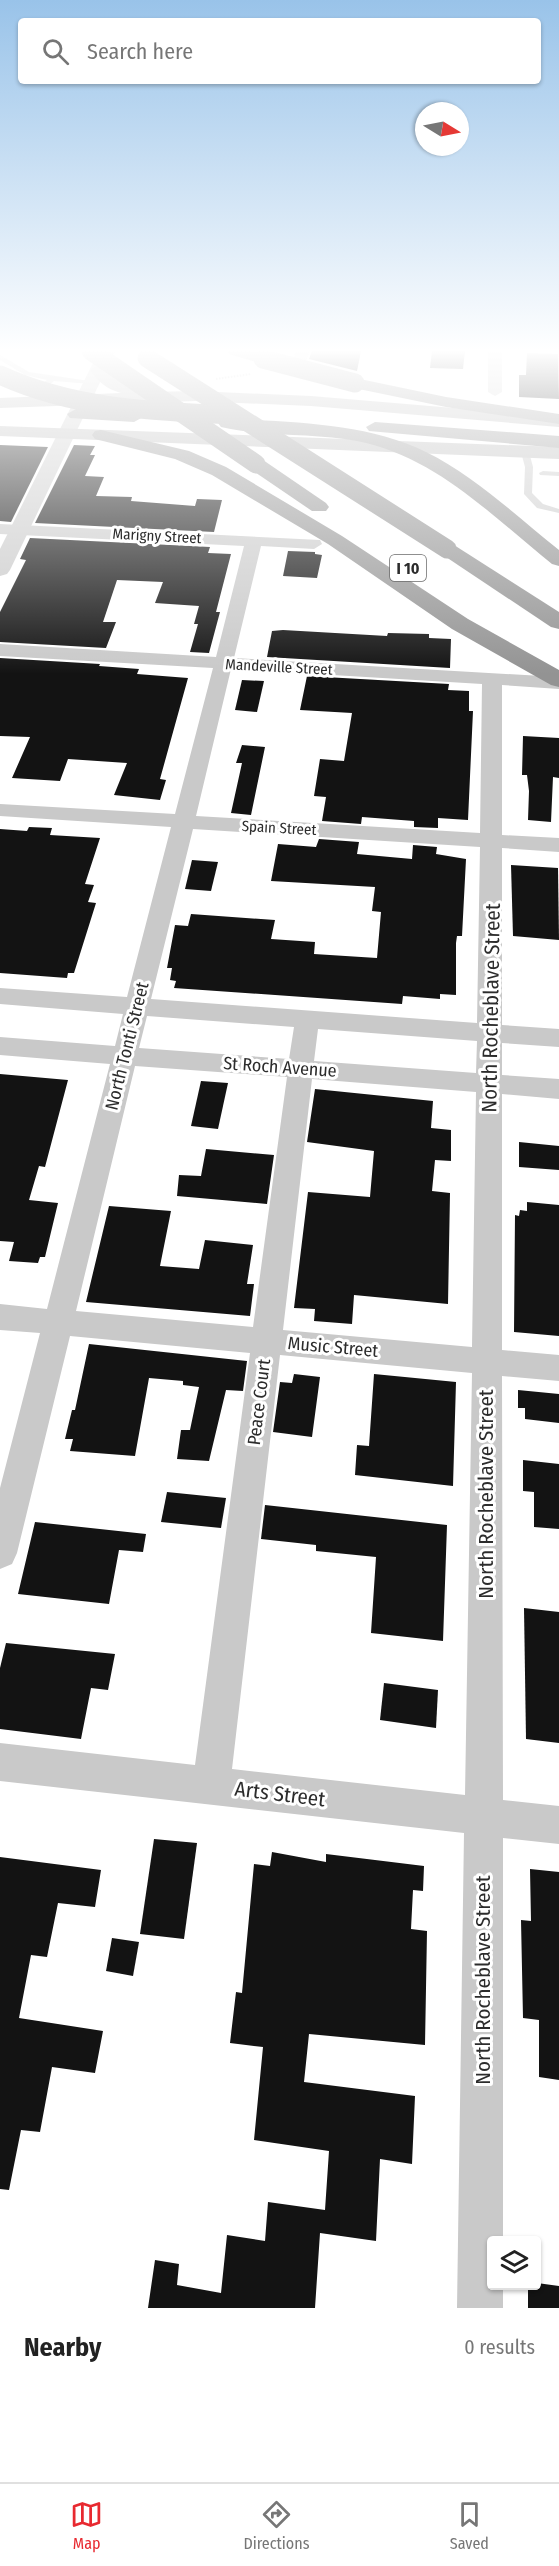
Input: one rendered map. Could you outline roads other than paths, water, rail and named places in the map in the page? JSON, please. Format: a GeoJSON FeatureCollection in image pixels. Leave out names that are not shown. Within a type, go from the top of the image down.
{"type":"FeatureCollection","features":[{"type":"Feature","properties":{"kind":"highway"},"geometry":{"type":"LineString","coordinates":[[191,459],[219,471],[335,540],[459,624],[559,682]]}},
{"type":"Feature","properties":{"kind":"highway","name":"I 10"},"geometry":{"type":"LineString","coordinates":[[248,459],[559,672]]}},
{"type":"Feature","properties":{"kind":"highway","name":"I 10"},"geometry":{"type":"LineString","coordinates":[[305,459],[559,622]]}},
{"type":"Feature","properties":{"kind":"highway"},"geometry":{"type":"LineString","coordinates":[[424,459],[455,478],[559,560]]}},
{"type":"Feature","properties":{"kind":"main road"},"geometry":{"type":"LineString","coordinates":[[455,478],[452,466],[455,460],[459,459]]}},
{"type":"Feature","properties":{"kind":"street"},"geometry":{"type":"LineString","coordinates":[[0,570],[55,459]]}},
{"type":"Feature","properties":{"kind":"street","name":"Marigny Street"},"geometry":{"type":"LineString","coordinates":[[0,529],[314,544]]}},
{"type":"Feature","properties":{"kind":"street","name":"North Tonti Street"},"geometry":{"type":"LineString","coordinates":[[0,1552],[221,663],[254,541]]}},
{"type":"Feature","properties":{"kind":"street","name":"Mandeville Street"},"geometry":{"type":"LineString","coordinates":[[0,650],[492,680],[559,682]]}},
{"type":"Feature","properties":{"kind":"street","name":"North Rocheblave Street"},"geometry":{"type":"LineString","coordinates":[[480,2308],[489,1033],[493,840],[492,680]]}},
{"type":"Feature","properties":{"kind":"street","name":"Spain Street"},"geometry":{"type":"LineString","coordinates":[[0,810],[559,845]]}},
{"type":"Feature","properties":{"kind":"street"},"geometry":{"type":"LineString","coordinates":[[0,996],[559,1038]]}},
{"type":"Feature","properties":{"kind":"street","name":"Peace Court"},"geometry":{"type":"LineString","coordinates":[[211,1786],[307,1019]]}},
{"type":"Feature","properties":{"kind":"street","name":"St Roch Avenue"},"geometry":{"type":"LineString","coordinates":[[0,1046],[559,1089]]}},
{"type":"Feature","properties":{"kind":"street","name":"Music Street"},"geometry":{"type":"LineString","coordinates":[[0,1317],[559,1368]]}},
{"type":"Feature","properties":{"kind":"street","name":"Arts Street"},"geometry":{"type":"LineString","coordinates":[[0,1762],[559,1826]]}},
{"type":"Feature","properties":{"kind":"lane"},"geometry":{"type":"LineString","coordinates":[[527,459],[529,467],[528,494],[540,506],[559,511]]}},
{"type":"Feature","properties":{"kind":"lane"},"geometry":{"type":"LineString","coordinates":[[543,473],[559,474]]}}]}
